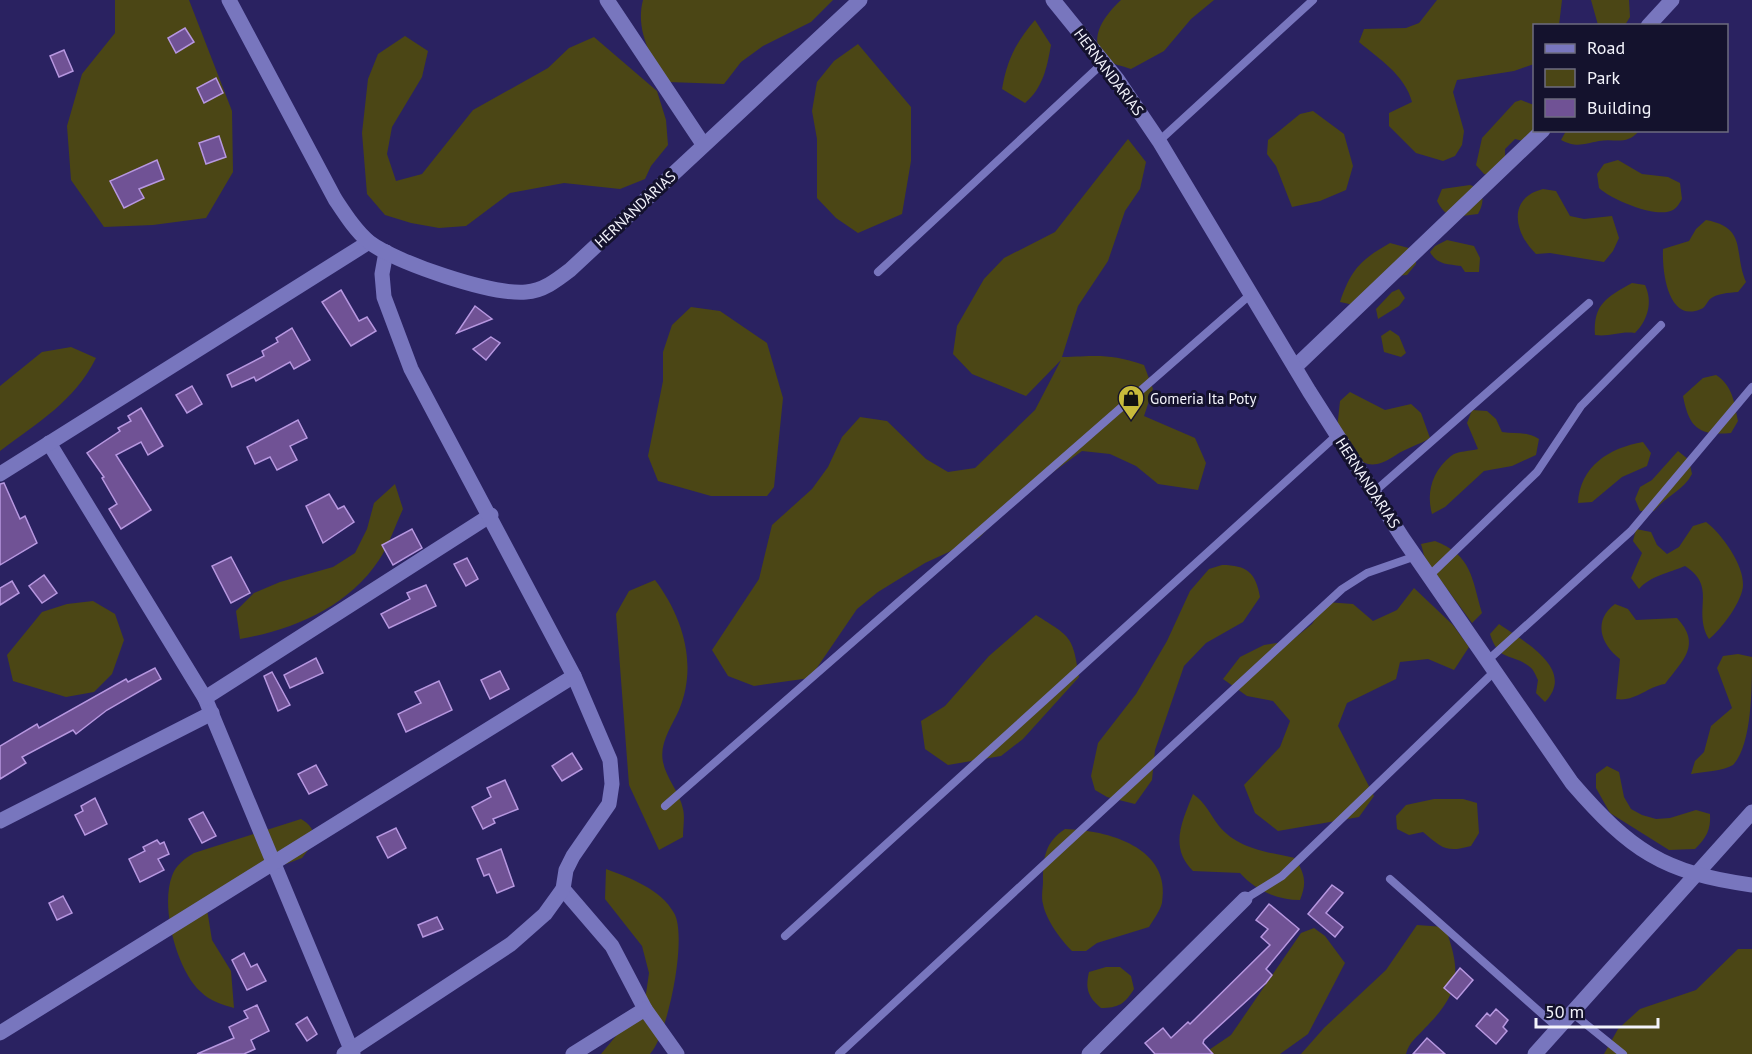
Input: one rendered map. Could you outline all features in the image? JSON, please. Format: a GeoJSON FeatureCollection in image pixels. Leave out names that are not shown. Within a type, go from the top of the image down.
{"type":"FeatureCollection","features":[{"type":"Feature","properties":{"kind":"street","name":"HERNANDARIAS"},"geometry":{"type":"LineString","coordinates":[[229,0],[335,199],[351,224],[369,242],[422,270],[506,291],[526,292],[541,289],[570,270],[860,0]]}},
{"type":"Feature","properties":{"kind":"street"},"geometry":{"type":"LineString","coordinates":[[608,0],[703,144]]}},
{"type":"Feature","properties":{"kind":"street","name":"HERNANDARIAS"},"geometry":{"type":"LineString","coordinates":[[1053,0],[1104,62],[1159,141],[1337,435],[1416,556],[1572,783],[1601,816],[1648,855],[1667,865],[1697,875],[1752,885]]}},
{"type":"Feature","properties":{"kind":"street"},"geometry":{"type":"LineString","coordinates":[[1650,24],[1672,0]]}},
{"type":"Feature","properties":{"kind":"street"},"geometry":{"type":"LineString","coordinates":[[1295,367],[1541,132]]}},
{"type":"Feature","properties":{"kind":"street"},"geometry":{"type":"LineString","coordinates":[[0,474],[369,242]]}},
{"type":"Feature","properties":{"kind":"street"},"geometry":{"type":"LineString","coordinates":[[50,443],[212,713],[275,863],[350,1053],[511,944],[545,914],[563,889],[570,863],[609,804],[612,784],[610,759],[574,676],[491,515],[411,369],[384,297],[382,274],[387,252]]}},
{"type":"Feature","properties":{"kind":"street"},"geometry":{"type":"LineString","coordinates":[[204,698],[491,515]]}},
{"type":"Feature","properties":{"kind":"street"},"geometry":{"type":"LineString","coordinates":[[0,1033],[574,676]]}},
{"type":"Feature","properties":{"kind":"street"},"geometry":{"type":"LineString","coordinates":[[0,820],[212,713]]}},
{"type":"Feature","properties":{"kind":"street"},"geometry":{"type":"LineString","coordinates":[[1535,1054],[1752,812]]}},
{"type":"Feature","properties":{"kind":"street"},"geometry":{"type":"LineString","coordinates":[[563,889],[612,946],[645,1009],[678,1054]]}},
{"type":"Feature","properties":{"kind":"street"},"geometry":{"type":"LineString","coordinates":[[1089,1054],[1245,899]]}},
{"type":"Feature","properties":{"kind":"street"},"geometry":{"type":"LineString","coordinates":[[573,1054],[645,1009]]}},
{"type":"Feature","properties":{"kind":"lane"},"geometry":{"type":"LineString","coordinates":[[1159,141],[1313,0]]}},
{"type":"Feature","properties":{"kind":"lane"},"geometry":{"type":"LineString","coordinates":[[878,272],[1104,62]]}},
{"type":"Feature","properties":{"kind":"lane"},"geometry":{"type":"LineString","coordinates":[[664,806],[1251,294]]}},
{"type":"Feature","properties":{"kind":"lane"},"geometry":{"type":"LineString","coordinates":[[1374,492],[1589,303]]}},
{"type":"Feature","properties":{"kind":"lane"},"geometry":{"type":"LineString","coordinates":[[1430,576],[1537,472],[1581,406],[1661,325]]}},
{"type":"Feature","properties":{"kind":"lane"},"geometry":{"type":"LineString","coordinates":[[1245,899],[1282,876],[1491,665],[1631,531],[1752,387]]}},
{"type":"Feature","properties":{"kind":"lane"},"geometry":{"type":"LineString","coordinates":[[785,936],[1337,435]]}},
{"type":"Feature","properties":{"kind":"lane"},"geometry":{"type":"LineString","coordinates":[[839,1054],[1342,589],[1367,573],[1416,556]]}},
{"type":"Feature","properties":{"kind":"lane"},"geometry":{"type":"LineString","coordinates":[[1390,879],[1558,1028]]}},
{"type":"Feature","properties":{"kind":"lane"},"geometry":{"type":"LineString","coordinates":[[1572,1013],[1623,1054]]}},
{"type":"Feature","properties":{"kind":"green space"},"geometry":{"type":"Polygon","coordinates":[[[115,0],[189,0],[232,111],[233,172],[206,218],[153,225],[104,227],[71,180],[67,126],[82,74],[115,33],[115,0]]]}},
{"type":"Feature","properties":{"kind":"green space"},"geometry":{"type":"Polygon","coordinates":[[[643,0],[833,0],[811,22],[763,46],[741,62],[724,84],[668,82],[646,44],[641,22],[643,0]]]}},
{"type":"Feature","properties":{"kind":"green space"},"geometry":{"type":"Polygon","coordinates":[[[1121,0],[1214,0],[1191,19],[1164,51],[1131,69],[1107,60],[1097,42],[1104,19],[1121,0]]]}},
{"type":"Feature","properties":{"kind":"green space"},"geometry":{"type":"Polygon","coordinates":[[[1437,0],[1562,0],[1559,24],[1533,24],[1533,64],[1514,71],[1457,80],[1453,92],[1464,131],[1462,145],[1455,156],[1443,161],[1416,153],[1389,126],[1389,113],[1412,102],[1409,92],[1383,61],[1359,42],[1364,29],[1406,28],[1419,23],[1437,0]]]}},
{"type":"Feature","properties":{"kind":"green space"},"geometry":{"type":"Polygon","coordinates":[[[1591,0],[1629,0],[1630,17],[1626,24],[1598,24],[1591,0]]]}},
{"type":"Feature","properties":{"kind":"green space"},"geometry":{"type":"Polygon","coordinates":[[[1035,20],[1051,45],[1040,84],[1025,103],[1002,89],[1013,52],[1035,20]]]}},
{"type":"Feature","properties":{"kind":"green space"},"geometry":{"type":"Polygon","coordinates":[[[405,36],[428,51],[422,77],[392,127],[387,154],[396,181],[422,174],[473,110],[548,68],[569,48],[594,37],[657,91],[666,120],[668,145],[651,166],[645,179],[620,189],[564,183],[510,193],[466,226],[439,228],[385,215],[367,194],[362,133],[368,79],[378,54],[405,36]]]}},
{"type":"Feature","properties":{"kind":"green space"},"geometry":{"type":"Polygon","coordinates":[[[858,44],[911,107],[911,161],[902,214],[858,233],[836,218],[817,198],[817,139],[812,111],[817,82],[834,61],[858,44]]]}},
{"type":"Feature","properties":{"kind":"green space"},"geometry":{"type":"Polygon","coordinates":[[[1521,100],[1533,105],[1535,144],[1515,139],[1505,149],[1505,170],[1499,177],[1484,174],[1476,165],[1482,138],[1515,102],[1521,100]]]}},
{"type":"Feature","properties":{"kind":"green space"},"geometry":{"type":"Polygon","coordinates":[[[1313,111],[1344,134],[1353,166],[1346,190],[1320,201],[1292,207],[1276,166],[1267,154],[1268,140],[1300,114],[1313,111]]]}},
{"type":"Feature","properties":{"kind":"green space"},"geometry":{"type":"Polygon","coordinates":[[[1565,132],[1638,132],[1625,140],[1605,140],[1580,145],[1561,140],[1565,132]]]}},
{"type":"Feature","properties":{"kind":"green space"},"geometry":{"type":"Polygon","coordinates":[[[1128,139],[1146,162],[1140,189],[1125,211],[1108,261],[1078,306],[1062,357],[1112,357],[1144,365],[1153,389],[1144,416],[1195,438],[1206,463],[1198,490],[1158,484],[1136,466],[1110,454],[1082,451],[1015,500],[979,538],[925,563],[878,592],[857,609],[810,678],[754,686],[728,676],[712,650],[759,579],[772,525],[812,489],[828,467],[842,437],[860,417],[887,421],[926,459],[948,472],[975,468],[1035,410],[1061,360],[1026,396],[972,374],[953,354],[957,326],[984,279],[1004,258],[1055,232],[1128,139]]]}},
{"type":"Feature","properties":{"kind":"green space"},"geometry":{"type":"Polygon","coordinates":[[[1618,160],[1642,174],[1668,177],[1680,183],[1682,199],[1673,210],[1657,212],[1624,203],[1605,193],[1599,188],[1597,174],[1604,164],[1618,160]]]}},
{"type":"Feature","properties":{"kind":"green space"},"geometry":{"type":"Polygon","coordinates":[[[1470,185],[1481,193],[1482,205],[1478,214],[1454,216],[1441,208],[1437,201],[1442,189],[1470,185]]]}},
{"type":"Feature","properties":{"kind":"green space"},"geometry":{"type":"Polygon","coordinates":[[[1543,189],[1556,191],[1570,216],[1584,219],[1612,216],[1619,238],[1613,251],[1604,262],[1550,253],[1536,254],[1529,246],[1519,227],[1519,208],[1531,194],[1543,189]]]}},
{"type":"Feature","properties":{"kind":"green space"},"geometry":{"type":"Polygon","coordinates":[[[1706,220],[1719,224],[1734,235],[1746,282],[1738,292],[1716,296],[1702,308],[1690,312],[1681,309],[1669,292],[1663,249],[1689,241],[1696,229],[1706,220]]]}},
{"type":"Feature","properties":{"kind":"green space"},"geometry":{"type":"Polygon","coordinates":[[[1447,240],[1474,246],[1480,258],[1479,272],[1465,272],[1461,266],[1443,263],[1433,256],[1430,252],[1435,246],[1447,240]]]}},
{"type":"Feature","properties":{"kind":"green space"},"geometry":{"type":"Polygon","coordinates":[[[1390,243],[1416,250],[1416,264],[1407,275],[1393,276],[1354,305],[1340,302],[1348,282],[1358,267],[1390,243]]]}},
{"type":"Feature","properties":{"kind":"green space"},"geometry":{"type":"Polygon","coordinates":[[[1632,283],[1645,285],[1649,298],[1646,317],[1639,328],[1635,333],[1595,335],[1596,316],[1603,303],[1632,283]]]}},
{"type":"Feature","properties":{"kind":"green space"},"geometry":{"type":"Polygon","coordinates":[[[1399,289],[1405,298],[1399,306],[1378,319],[1376,309],[1392,292],[1399,289]]]}},
{"type":"Feature","properties":{"kind":"green space"},"geometry":{"type":"Polygon","coordinates":[[[691,307],[720,311],[767,343],[783,398],[774,487],[767,496],[711,496],[658,481],[648,456],[663,381],[663,352],[672,325],[691,307]]]}},
{"type":"Feature","properties":{"kind":"green space"},"geometry":{"type":"Polygon","coordinates":[[[1390,330],[1399,336],[1406,353],[1401,357],[1384,352],[1381,336],[1390,330]]]}},
{"type":"Feature","properties":{"kind":"green space"},"geometry":{"type":"Polygon","coordinates":[[[71,347],[96,358],[87,373],[77,387],[54,410],[0,451],[0,386],[42,352],[71,347]]]}},
{"type":"Feature","properties":{"kind":"green space"},"geometry":{"type":"Polygon","coordinates":[[[1716,375],[1726,384],[1734,401],[1738,421],[1731,433],[1711,433],[1697,428],[1692,423],[1685,407],[1683,396],[1703,378],[1716,375]]]}},
{"type":"Feature","properties":{"kind":"green space"},"geometry":{"type":"Polygon","coordinates":[[[1350,392],[1385,410],[1411,404],[1421,413],[1430,438],[1384,462],[1367,464],[1355,455],[1337,429],[1340,401],[1350,392]]]}},
{"type":"Feature","properties":{"kind":"green space"},"geometry":{"type":"Polygon","coordinates":[[[1472,410],[1487,411],[1496,419],[1502,432],[1525,434],[1539,439],[1536,455],[1512,466],[1484,471],[1445,507],[1432,514],[1430,490],[1439,468],[1454,454],[1478,449],[1467,423],[1472,410]]]}},
{"type":"Feature","properties":{"kind":"green space"},"geometry":{"type":"Polygon","coordinates":[[[1643,442],[1651,453],[1647,466],[1622,477],[1592,502],[1578,503],[1584,479],[1598,461],[1619,449],[1643,442]]]}},
{"type":"Feature","properties":{"kind":"green space"},"geometry":{"type":"Polygon","coordinates":[[[1678,451],[1689,460],[1692,474],[1689,480],[1654,511],[1640,511],[1635,499],[1640,487],[1652,480],[1678,451]]]}},
{"type":"Feature","properties":{"kind":"green space"},"geometry":{"type":"Polygon","coordinates":[[[395,484],[403,509],[383,554],[352,591],[318,614],[280,629],[240,639],[236,611],[254,593],[280,582],[333,567],[355,553],[367,529],[374,503],[395,484]]]}},
{"type":"Feature","properties":{"kind":"green space"},"geometry":{"type":"Polygon","coordinates":[[[1706,522],[1731,550],[1740,568],[1743,585],[1740,598],[1731,614],[1709,639],[1704,628],[1703,591],[1695,574],[1685,566],[1654,578],[1639,589],[1631,578],[1642,553],[1633,541],[1636,529],[1651,532],[1657,545],[1667,554],[1679,547],[1693,526],[1706,522]]]}},
{"type":"Feature","properties":{"kind":"green space"},"geometry":{"type":"Polygon","coordinates":[[[1435,541],[1457,553],[1469,570],[1482,613],[1472,623],[1425,559],[1421,544],[1435,541]]]}},
{"type":"Feature","properties":{"kind":"green space"},"geometry":{"type":"Polygon","coordinates":[[[1231,565],[1249,572],[1256,582],[1260,597],[1243,622],[1206,643],[1184,666],[1155,750],[1152,780],[1135,804],[1107,797],[1095,790],[1091,776],[1098,743],[1136,694],[1167,641],[1190,591],[1209,569],[1231,565]]]}},
{"type":"Feature","properties":{"kind":"green space"},"geometry":{"type":"Polygon","coordinates":[[[655,580],[665,594],[680,626],[687,659],[685,693],[664,741],[662,755],[667,774],[683,809],[683,837],[659,850],[629,785],[616,614],[629,591],[655,580]]]}},
{"type":"Feature","properties":{"kind":"green space"},"geometry":{"type":"Polygon","coordinates":[[[1414,588],[1453,625],[1469,647],[1454,670],[1428,659],[1400,662],[1396,679],[1347,703],[1338,726],[1374,796],[1359,817],[1278,831],[1255,813],[1244,785],[1280,747],[1290,721],[1273,701],[1247,696],[1223,679],[1240,657],[1264,645],[1291,641],[1312,624],[1326,602],[1353,604],[1373,621],[1397,610],[1414,588]]]}},
{"type":"Feature","properties":{"kind":"green space"},"geometry":{"type":"Polygon","coordinates":[[[93,601],[115,614],[124,640],[112,674],[94,692],[66,697],[13,681],[7,655],[42,612],[67,604],[93,601]]]}},
{"type":"Feature","properties":{"kind":"green space"},"geometry":{"type":"Polygon","coordinates":[[[1615,604],[1628,609],[1636,620],[1677,618],[1688,636],[1689,644],[1683,660],[1665,684],[1623,699],[1616,699],[1620,659],[1608,646],[1602,632],[1604,617],[1615,604]]]}},
{"type":"Feature","properties":{"kind":"green space"},"geometry":{"type":"Polygon","coordinates":[[[1036,615],[1057,628],[1068,639],[1075,653],[1079,677],[1023,739],[1001,756],[948,765],[925,749],[921,721],[945,706],[989,656],[1036,615]]]}},
{"type":"Feature","properties":{"kind":"green space"},"geometry":{"type":"Polygon","coordinates":[[[1499,624],[1533,647],[1551,667],[1555,678],[1553,690],[1545,702],[1536,693],[1538,680],[1531,668],[1497,649],[1490,634],[1499,624]]]}},
{"type":"Feature","properties":{"kind":"green space"},"geometry":{"type":"Polygon","coordinates":[[[1738,654],[1752,657],[1750,715],[1744,744],[1733,765],[1691,774],[1695,761],[1704,752],[1711,726],[1732,708],[1717,668],[1723,656],[1738,654]]]}},
{"type":"Feature","properties":{"kind":"green space"},"geometry":{"type":"Polygon","coordinates":[[[1607,766],[1619,772],[1624,797],[1631,809],[1642,815],[1656,819],[1670,818],[1696,810],[1710,814],[1709,829],[1702,841],[1695,849],[1669,850],[1610,813],[1596,788],[1596,774],[1607,766]]]}},
{"type":"Feature","properties":{"kind":"green space"},"geometry":{"type":"Polygon","coordinates":[[[1193,794],[1219,826],[1235,840],[1264,851],[1295,858],[1304,879],[1304,889],[1300,900],[1291,900],[1267,893],[1240,873],[1193,871],[1181,853],[1180,834],[1193,794]]]}},
{"type":"Feature","properties":{"kind":"green space"},"geometry":{"type":"Polygon","coordinates":[[[1434,799],[1463,799],[1477,803],[1479,833],[1471,846],[1456,849],[1445,848],[1423,832],[1409,835],[1397,829],[1396,816],[1406,805],[1434,799]]]}},
{"type":"Feature","properties":{"kind":"green space"},"geometry":{"type":"Polygon","coordinates":[[[301,819],[311,828],[315,841],[302,858],[286,864],[264,867],[207,909],[212,940],[231,971],[234,1008],[217,1002],[205,995],[192,982],[178,954],[168,904],[172,876],[181,863],[194,853],[301,819]]]}},
{"type":"Feature","properties":{"kind":"green space"},"geometry":{"type":"Polygon","coordinates":[[[1065,829],[1082,830],[1117,838],[1147,855],[1157,868],[1162,884],[1162,903],[1149,927],[1097,943],[1086,951],[1072,951],[1063,941],[1047,917],[1042,895],[1046,851],[1053,839],[1065,829]]]}},
{"type":"Feature","properties":{"kind":"green space"},"geometry":{"type":"Polygon","coordinates":[[[606,869],[644,885],[661,897],[674,913],[678,925],[679,942],[674,985],[663,1027],[650,1054],[601,1054],[645,1001],[649,973],[642,946],[605,899],[606,869]]]}},
{"type":"Feature","properties":{"kind":"green space"},"geometry":{"type":"Polygon","coordinates":[[[1417,925],[1445,927],[1454,957],[1454,982],[1445,1004],[1411,1043],[1406,1054],[1301,1054],[1324,1028],[1386,970],[1417,925]]]}},
{"type":"Feature","properties":{"kind":"green space"},"geometry":{"type":"Polygon","coordinates":[[[1314,928],[1325,936],[1345,963],[1308,1034],[1280,1054],[1203,1054],[1231,1035],[1301,933],[1314,928]]]}},
{"type":"Feature","properties":{"kind":"green space"},"geometry":{"type":"Polygon","coordinates":[[[1738,949],[1752,949],[1752,1054],[1604,1054],[1618,1029],[1640,1009],[1696,990],[1738,949]]]}},
{"type":"Feature","properties":{"kind":"green space"},"geometry":{"type":"Polygon","coordinates":[[[1106,967],[1120,967],[1131,976],[1134,989],[1120,1004],[1101,1008],[1089,992],[1088,978],[1089,972],[1106,967]]]}},
{"type":"Feature","properties":{"kind":"building"},"geometry":{"type":"Polygon","coordinates":[[[185,28],[194,42],[176,53],[168,38],[185,28]]]}},
{"type":"Feature","properties":{"kind":"building"},"geometry":{"type":"Polygon","coordinates":[[[64,50],[73,71],[59,77],[50,56],[64,50]]]}},
{"type":"Feature","properties":{"kind":"building"},"geometry":{"type":"Polygon","coordinates":[[[216,78],[223,93],[204,103],[197,88],[216,78]]]}},
{"type":"Feature","properties":{"kind":"building"},"geometry":{"type":"Polygon","coordinates":[[[219,136],[226,157],[206,164],[199,143],[219,136]]]}},
{"type":"Feature","properties":{"kind":"building"},"geometry":{"type":"Polygon","coordinates":[[[157,160],[164,179],[139,189],[144,198],[124,208],[110,181],[157,160]]]}},
{"type":"Feature","properties":{"kind":"building"},"geometry":{"type":"Polygon","coordinates":[[[341,290],[359,321],[367,317],[376,331],[351,346],[322,302],[341,290]]]}},
{"type":"Feature","properties":{"kind":"building"},"geometry":{"type":"Polygon","coordinates":[[[475,306],[492,319],[457,333],[475,306]]]}},
{"type":"Feature","properties":{"kind":"building"},"geometry":{"type":"Polygon","coordinates":[[[292,328],[310,360],[294,369],[290,362],[256,381],[254,377],[232,387],[227,375],[264,356],[262,351],[278,342],[276,338],[292,328]]]}},
{"type":"Feature","properties":{"kind":"building"},"geometry":{"type":"Polygon","coordinates":[[[491,337],[500,343],[486,360],[473,349],[491,337]]]}},
{"type":"Feature","properties":{"kind":"building"},"geometry":{"type":"Polygon","coordinates":[[[192,386],[202,404],[187,413],[176,395],[192,386]]]}},
{"type":"Feature","properties":{"kind":"building"},"geometry":{"type":"Polygon","coordinates":[[[141,408],[163,446],[148,455],[141,442],[116,455],[151,510],[121,529],[109,509],[117,504],[102,478],[104,477],[87,453],[120,431],[118,428],[131,421],[128,416],[141,408]]]}},
{"type":"Feature","properties":{"kind":"building"},"geometry":{"type":"Polygon","coordinates":[[[298,420],[307,438],[290,446],[297,460],[277,470],[270,457],[255,464],[247,447],[298,420]]]}},
{"type":"Feature","properties":{"kind":"building"},"geometry":{"type":"Polygon","coordinates":[[[4,483],[20,519],[25,516],[37,543],[0,565],[0,484],[4,483]]]}},
{"type":"Feature","properties":{"kind":"building"},"geometry":{"type":"Polygon","coordinates":[[[329,494],[338,509],[344,506],[354,522],[323,543],[306,506],[329,494]]]}},
{"type":"Feature","properties":{"kind":"building"},"geometry":{"type":"Polygon","coordinates":[[[412,529],[422,548],[393,565],[382,545],[412,529]]]}},
{"type":"Feature","properties":{"kind":"building"},"geometry":{"type":"Polygon","coordinates":[[[231,557],[250,593],[231,603],[212,566],[231,557]]]}},
{"type":"Feature","properties":{"kind":"building"},"geometry":{"type":"Polygon","coordinates":[[[467,558],[478,579],[466,586],[454,564],[467,558]]]}},
{"type":"Feature","properties":{"kind":"building"},"geometry":{"type":"Polygon","coordinates":[[[44,575],[57,593],[42,603],[29,586],[44,575]]]}},
{"type":"Feature","properties":{"kind":"building"},"geometry":{"type":"Polygon","coordinates":[[[12,581],[19,593],[0,605],[0,588],[12,581]]]}},
{"type":"Feature","properties":{"kind":"building"},"geometry":{"type":"Polygon","coordinates":[[[426,585],[436,606],[389,628],[381,614],[410,599],[407,593],[426,585]]]}},
{"type":"Feature","properties":{"kind":"building"},"geometry":{"type":"Polygon","coordinates":[[[316,658],[323,673],[290,688],[284,675],[316,658]]]}},
{"type":"Feature","properties":{"kind":"building"},"geometry":{"type":"Polygon","coordinates":[[[155,668],[161,679],[107,710],[76,734],[73,730],[22,757],[26,763],[0,779],[0,746],[37,724],[39,728],[126,679],[128,682],[155,668]]]}},
{"type":"Feature","properties":{"kind":"building"},"geometry":{"type":"Polygon","coordinates":[[[500,671],[509,689],[490,699],[481,680],[500,671]]]}},
{"type":"Feature","properties":{"kind":"building"},"geometry":{"type":"Polygon","coordinates":[[[272,672],[290,705],[278,711],[264,676],[272,672]]]}},
{"type":"Feature","properties":{"kind":"building"},"geometry":{"type":"Polygon","coordinates":[[[439,681],[452,710],[406,732],[398,714],[421,703],[415,692],[439,681]]]}},
{"type":"Feature","properties":{"kind":"building"},"geometry":{"type":"Polygon","coordinates":[[[572,753],[582,769],[562,781],[552,766],[572,753]]]}},
{"type":"Feature","properties":{"kind":"building"},"geometry":{"type":"Polygon","coordinates":[[[316,765],[327,785],[309,794],[298,774],[316,765]]]}},
{"type":"Feature","properties":{"kind":"building"},"geometry":{"type":"Polygon","coordinates":[[[505,780],[518,809],[493,819],[495,823],[483,829],[472,807],[491,797],[487,788],[505,780]]]}},
{"type":"Feature","properties":{"kind":"building"},"geometry":{"type":"Polygon","coordinates":[[[95,798],[107,824],[85,835],[75,815],[83,811],[81,806],[95,798]]]}},
{"type":"Feature","properties":{"kind":"building"},"geometry":{"type":"Polygon","coordinates":[[[203,812],[216,836],[202,843],[189,819],[203,812]]]}},
{"type":"Feature","properties":{"kind":"building"},"geometry":{"type":"Polygon","coordinates":[[[396,828],[406,848],[388,858],[377,837],[396,828]]]}},
{"type":"Feature","properties":{"kind":"building"},"geometry":{"type":"Polygon","coordinates":[[[157,840],[160,844],[164,842],[169,854],[158,859],[164,870],[140,882],[129,859],[145,851],[143,847],[157,840]]]}},
{"type":"Feature","properties":{"kind":"building"},"geometry":{"type":"Polygon","coordinates":[[[501,849],[514,886],[497,893],[489,874],[484,876],[477,859],[501,849]]]}},
{"type":"Feature","properties":{"kind":"building"},"geometry":{"type":"Polygon","coordinates":[[[1332,885],[1343,893],[1326,913],[1343,927],[1335,937],[1308,914],[1332,885]]]}},
{"type":"Feature","properties":{"kind":"building"},"geometry":{"type":"Polygon","coordinates":[[[63,896],[72,913],[57,920],[49,903],[63,896]]]}},
{"type":"Feature","properties":{"kind":"building"},"geometry":{"type":"Polygon","coordinates":[[[1269,904],[1299,929],[1266,969],[1272,975],[1266,983],[1204,1040],[1203,1043],[1213,1054],[1155,1054],[1145,1043],[1163,1028],[1171,1038],[1188,1022],[1190,1024],[1270,945],[1261,937],[1268,929],[1256,920],[1269,904]]]}},
{"type":"Feature","properties":{"kind":"building"},"geometry":{"type":"Polygon","coordinates":[[[437,917],[443,929],[423,937],[418,925],[437,917]]]}},
{"type":"Feature","properties":{"kind":"building"},"geometry":{"type":"Polygon","coordinates":[[[244,953],[251,967],[257,964],[266,981],[247,990],[232,960],[244,953]]]}},
{"type":"Feature","properties":{"kind":"building"},"geometry":{"type":"Polygon","coordinates":[[[1460,968],[1473,980],[1457,999],[1444,988],[1460,968]]]}},
{"type":"Feature","properties":{"kind":"building"},"geometry":{"type":"Polygon","coordinates":[[[257,1005],[269,1031],[251,1040],[255,1049],[244,1054],[197,1054],[234,1038],[229,1027],[248,1018],[244,1011],[257,1005]]]}},
{"type":"Feature","properties":{"kind":"building"},"geometry":{"type":"Polygon","coordinates":[[[1496,1009],[1508,1020],[1503,1027],[1507,1031],[1496,1044],[1476,1026],[1487,1013],[1490,1016],[1496,1009]]]}},
{"type":"Feature","properties":{"kind":"building"},"geometry":{"type":"Polygon","coordinates":[[[307,1017],[317,1034],[307,1041],[296,1024],[307,1017]]]}},
{"type":"Feature","properties":{"kind":"building"},"geometry":{"type":"Polygon","coordinates":[[[1427,1038],[1445,1054],[1413,1054],[1427,1038]]]}},
{"type":"Feature","properties":{"kind":"place","name":"Gomeria Ita Poty"},"geometry":{"type":"Point","coordinates":[1131,421]}}]}
